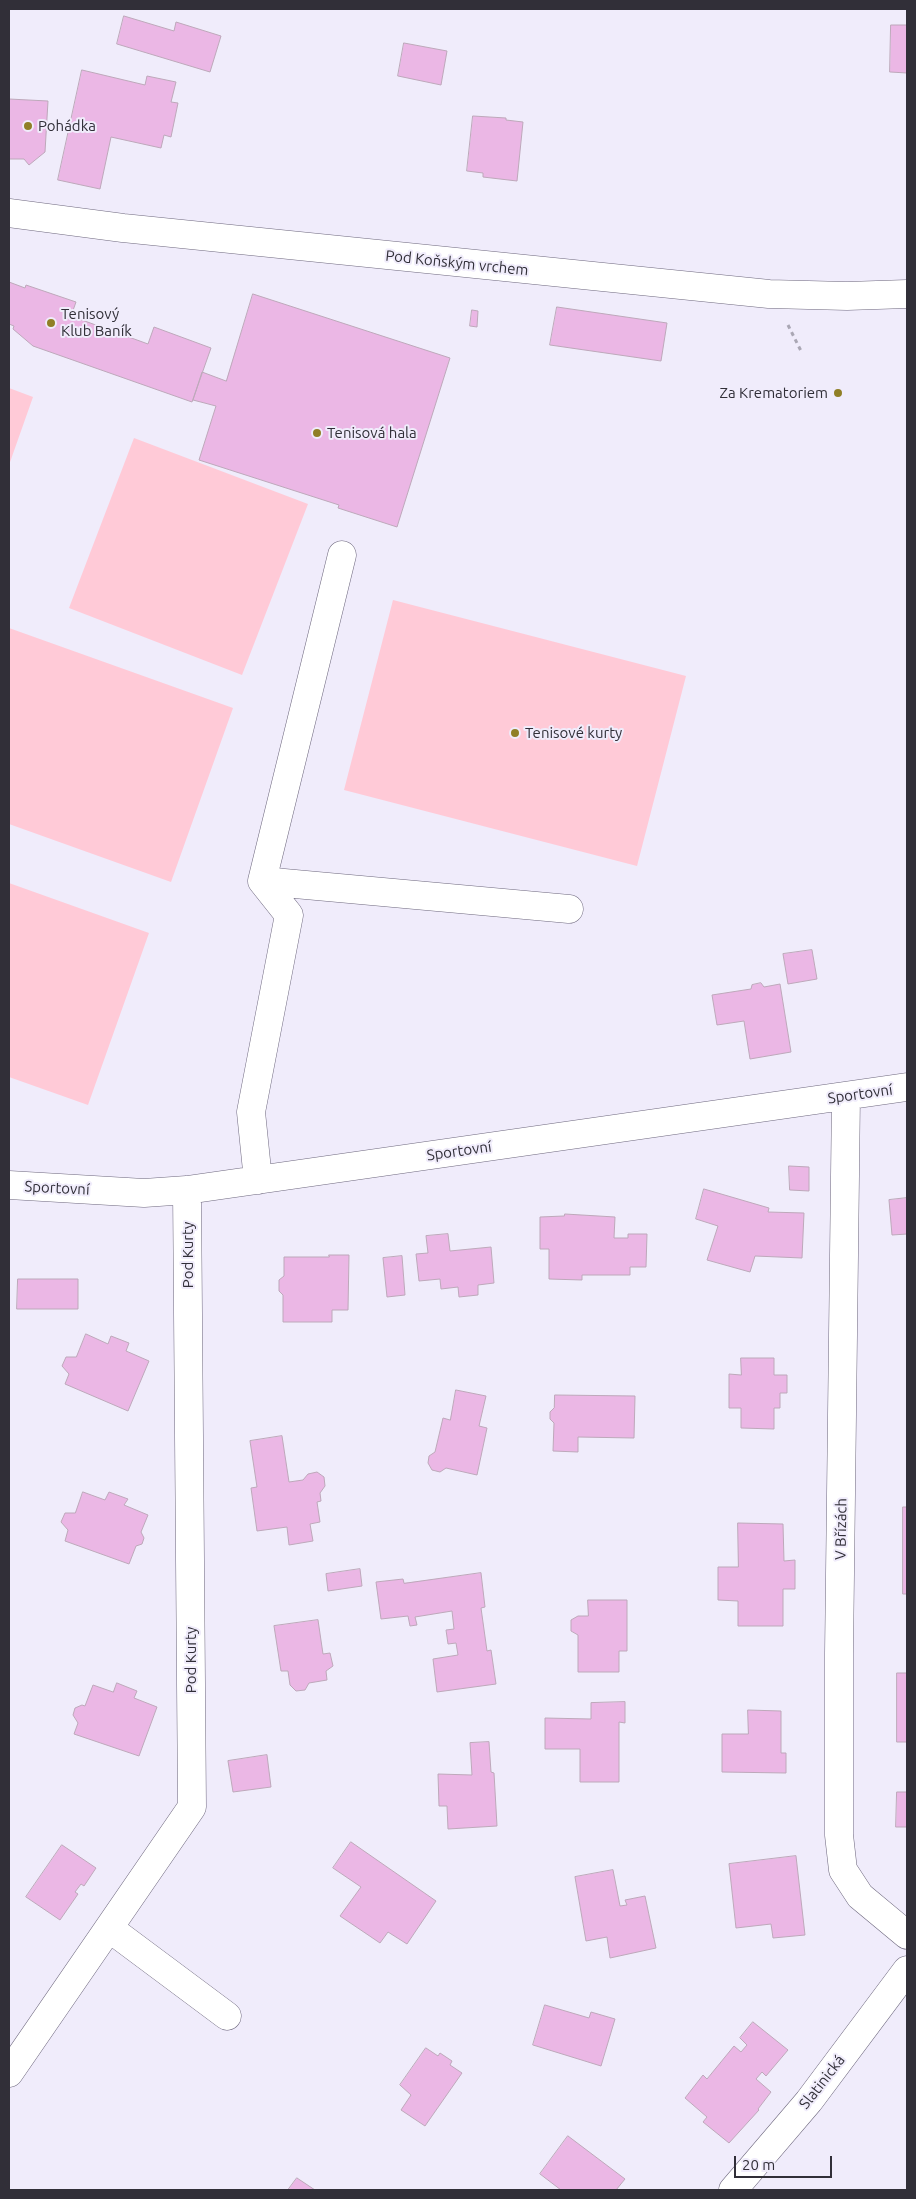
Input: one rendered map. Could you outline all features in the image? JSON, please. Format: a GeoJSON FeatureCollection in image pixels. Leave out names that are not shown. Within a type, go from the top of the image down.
{"type":"FeatureCollection","features":[{"type":"Feature","properties":{"kind":"street","name":"Pod Koňským vrchem"},"geometry":{"type":"LineString","coordinates":[[9,213],[133,229],[770,294],[847,296],[907,294]]}},
{"type":"Feature","properties":{"kind":"street"},"geometry":{"type":"LineString","coordinates":[[262,880],[342,555]]}},
{"type":"Feature","properties":{"kind":"street"},"geometry":{"type":"LineString","coordinates":[[262,880],[569,909]]}},
{"type":"Feature","properties":{"kind":"street"},"geometry":{"type":"LineString","coordinates":[[258,1180],[250,1112],[289,914],[262,880]]}},
{"type":"Feature","properties":{"kind":"street","name":"Sportovní"},"geometry":{"type":"LineString","coordinates":[[9,1185],[144,1193],[187,1190],[907,1087]]}},
{"type":"Feature","properties":{"kind":"street","name":"V Břízách"},"geometry":{"type":"LineString","coordinates":[[846,1096],[839,1653],[840,1835],[843,1870],[860,1896],[907,1935]]}},
{"type":"Feature","properties":{"kind":"street","name":"Pod Kurty"},"geometry":{"type":"LineString","coordinates":[[9,2073],[192,1807],[187,1190]]}},
{"type":"Feature","properties":{"kind":"street"},"geometry":{"type":"LineString","coordinates":[[109,1928],[226,2016]]}},
{"type":"Feature","properties":{"kind":"street","name":"Slatinická"},"geometry":{"type":"LineString","coordinates":[[733,2190],[809,2101],[907,1970]]}},
{"type":"Feature","properties":{"kind":"shaded area"},"geometry":{"type":"Polygon","coordinates":[[[9,388],[33,397],[9,465],[9,388]]]}},
{"type":"Feature","properties":{"kind":"shaded area"},"geometry":{"type":"Polygon","coordinates":[[[134,438],[308,504],[242,675],[69,608],[134,438]]]}},
{"type":"Feature","properties":{"kind":"shaded area","name":"Tenisové kurty"},"geometry":{"type":"Polygon","coordinates":[[[393,600],[686,676],[637,866],[344,790],[393,600]]]}},
{"type":"Feature","properties":{"kind":"shaded area"},"geometry":{"type":"Polygon","coordinates":[[[9,628],[233,708],[171,882],[9,824],[9,628]]]}},
{"type":"Feature","properties":{"kind":"shaded area"},"geometry":{"type":"Polygon","coordinates":[[[9,883],[149,933],[88,1105],[9,1077],[9,883]]]}},
{"type":"Feature","properties":{"kind":"building"},"geometry":{"type":"Polygon","coordinates":[[[124,16],[174,31],[176,22],[221,36],[210,72],[117,44],[124,16]]]}},
{"type":"Feature","properties":{"kind":"building"},"geometry":{"type":"Polygon","coordinates":[[[891,25],[907,25],[907,73],[890,72],[891,25]]]}},
{"type":"Feature","properties":{"kind":"building"},"geometry":{"type":"Polygon","coordinates":[[[404,43],[447,51],[441,85],[398,76],[404,43]]]}},
{"type":"Feature","properties":{"kind":"building"},"geometry":{"type":"Polygon","coordinates":[[[82,70],[145,85],[147,76],[176,82],[171,102],[178,103],[171,137],[164,135],[161,148],[111,137],[100,189],[58,180],[82,70]]]}},
{"type":"Feature","properties":{"kind":"building","name":"Pohádka"},"geometry":{"type":"Polygon","coordinates":[[[9,99],[48,101],[45,152],[29,165],[24,159],[9,159],[9,99]]]}},
{"type":"Feature","properties":{"kind":"building"},"geometry":{"type":"Polygon","coordinates":[[[473,116],[506,118],[506,120],[523,122],[517,181],[483,177],[483,173],[467,171],[473,116]]]}},
{"type":"Feature","properties":{"kind":"building"},"geometry":{"type":"Polygon","coordinates":[[[9,282],[25,288],[26,285],[76,302],[71,316],[148,344],[154,327],[211,348],[192,402],[33,346],[13,329],[14,326],[9,324],[9,282]]]}},
{"type":"Feature","properties":{"kind":"building","name":"Tenisová hala"},"geometry":{"type":"Polygon","coordinates":[[[253,294],[450,358],[397,527],[338,508],[339,505],[199,460],[216,406],[193,400],[202,372],[226,381],[253,294]]]}},
{"type":"Feature","properties":{"kind":"building"},"geometry":{"type":"Polygon","coordinates":[[[557,307],[667,323],[661,361],[550,345],[557,307]]]}},
{"type":"Feature","properties":{"kind":"building"},"geometry":{"type":"Polygon","coordinates":[[[472,310],[478,311],[477,327],[470,326],[472,310]]]}},
{"type":"Feature","properties":{"kind":"building"},"geometry":{"type":"Polygon","coordinates":[[[812,950],[817,979],[788,984],[783,954],[812,950]]]}},
{"type":"Feature","properties":{"kind":"building"},"geometry":{"type":"Polygon","coordinates":[[[761,983],[764,987],[780,984],[791,1052],[750,1059],[744,1021],[717,1025],[712,995],[751,989],[752,985],[761,983]]]}},
{"type":"Feature","properties":{"kind":"building"},"geometry":{"type":"Polygon","coordinates":[[[789,1166],[809,1167],[809,1191],[790,1190],[789,1166]]]}},
{"type":"Feature","properties":{"kind":"building"},"geometry":{"type":"Polygon","coordinates":[[[704,1189],[769,1208],[768,1212],[804,1213],[802,1258],[755,1256],[750,1272],[707,1260],[718,1226],[696,1219],[704,1189]]]}},
{"type":"Feature","properties":{"kind":"building"},"geometry":{"type":"Polygon","coordinates":[[[907,1198],[907,1234],[892,1235],[889,1200],[907,1198]]]}},
{"type":"Feature","properties":{"kind":"building"},"geometry":{"type":"Polygon","coordinates":[[[565,1214],[615,1217],[614,1238],[628,1238],[628,1234],[647,1234],[646,1267],[630,1267],[630,1275],[582,1275],[582,1280],[549,1279],[549,1249],[540,1249],[540,1217],[564,1216],[565,1214]]]}},
{"type":"Feature","properties":{"kind":"building"},"geometry":{"type":"Polygon","coordinates":[[[448,1234],[450,1251],[491,1247],[494,1283],[478,1285],[478,1295],[459,1297],[458,1287],[441,1289],[440,1279],[419,1281],[416,1254],[428,1253],[426,1236],[448,1234]]]}},
{"type":"Feature","properties":{"kind":"building"},"geometry":{"type":"Polygon","coordinates":[[[329,1255],[349,1255],[348,1310],[332,1310],[332,1322],[283,1322],[283,1295],[279,1291],[279,1280],[284,1276],[284,1257],[329,1257],[329,1255]]]}},
{"type":"Feature","properties":{"kind":"building"},"geometry":{"type":"Polygon","coordinates":[[[402,1256],[405,1295],[387,1297],[383,1258],[402,1256]]]}},
{"type":"Feature","properties":{"kind":"building"},"geometry":{"type":"Polygon","coordinates":[[[18,1279],[78,1279],[78,1309],[17,1309],[18,1279]]]}},
{"type":"Feature","properties":{"kind":"building"},"geometry":{"type":"Polygon","coordinates":[[[86,1334],[108,1344],[111,1336],[129,1343],[126,1351],[149,1361],[128,1411],[65,1384],[69,1374],[62,1366],[66,1357],[76,1357],[86,1334]]]}},
{"type":"Feature","properties":{"kind":"building"},"geometry":{"type":"Polygon","coordinates":[[[741,1358],[774,1358],[774,1375],[787,1375],[787,1393],[780,1393],[780,1408],[774,1408],[774,1429],[741,1428],[741,1408],[729,1408],[729,1374],[741,1375],[741,1358]]]}},
{"type":"Feature","properties":{"kind":"building"},"geometry":{"type":"Polygon","coordinates":[[[456,1390],[486,1396],[479,1426],[487,1428],[477,1475],[446,1468],[440,1472],[432,1470],[428,1463],[429,1456],[435,1452],[443,1418],[450,1420],[456,1390]]]}},
{"type":"Feature","properties":{"kind":"building"},"geometry":{"type":"Polygon","coordinates":[[[555,1395],[635,1396],[634,1438],[578,1437],[578,1452],[553,1451],[554,1423],[550,1419],[550,1412],[554,1408],[555,1395]]]}},
{"type":"Feature","properties":{"kind":"building"},"geometry":{"type":"Polygon","coordinates":[[[282,1436],[289,1482],[303,1480],[308,1474],[317,1472],[324,1477],[325,1486],[320,1493],[321,1501],[317,1502],[320,1522],[310,1524],[313,1541],[289,1545],[287,1527],[257,1531],[251,1488],[257,1487],[250,1441],[282,1436]]]}},
{"type":"Feature","properties":{"kind":"building"},"geometry":{"type":"Polygon","coordinates":[[[83,1492],[105,1500],[109,1492],[128,1499],[124,1505],[148,1515],[141,1532],[144,1538],[142,1544],[136,1546],[129,1564],[65,1541],[68,1530],[61,1522],[65,1513],[75,1513],[83,1492]]]}},
{"type":"Feature","properties":{"kind":"building"},"geometry":{"type":"Polygon","coordinates":[[[903,1507],[907,1507],[907,1594],[903,1594],[903,1507]]]}},
{"type":"Feature","properties":{"kind":"building"},"geometry":{"type":"Polygon","coordinates":[[[738,1523],[783,1524],[784,1561],[795,1560],[795,1589],[783,1589],[783,1626],[738,1626],[738,1601],[718,1600],[718,1567],[738,1567],[738,1523]]]}},
{"type":"Feature","properties":{"kind":"building"},"geometry":{"type":"Polygon","coordinates":[[[360,1569],[362,1586],[328,1591],[326,1574],[360,1569]]]}},
{"type":"Feature","properties":{"kind":"building"},"geometry":{"type":"Polygon","coordinates":[[[481,1573],[485,1607],[481,1608],[487,1651],[491,1650],[496,1684],[437,1692],[433,1659],[458,1655],[456,1643],[448,1644],[446,1630],[454,1629],[452,1611],[415,1617],[417,1625],[410,1626],[408,1616],[381,1619],[376,1582],[403,1579],[404,1583],[481,1573]]]}},
{"type":"Feature","properties":{"kind":"building"},"geometry":{"type":"Polygon","coordinates":[[[588,1600],[627,1600],[627,1651],[619,1651],[619,1672],[578,1672],[578,1635],[571,1631],[571,1620],[578,1616],[588,1616],[588,1600]]]}},
{"type":"Feature","properties":{"kind":"building"},"geometry":{"type":"Polygon","coordinates":[[[318,1620],[323,1654],[330,1653],[333,1666],[326,1671],[327,1680],[309,1683],[305,1690],[296,1691],[290,1685],[288,1671],[281,1671],[274,1626],[318,1620]]]}},
{"type":"Feature","properties":{"kind":"building"},"geometry":{"type":"Polygon","coordinates":[[[897,1673],[907,1673],[907,1742],[897,1742],[897,1673]]]}},
{"type":"Feature","properties":{"kind":"building"},"geometry":{"type":"Polygon","coordinates":[[[117,1683],[137,1691],[134,1698],[157,1707],[139,1756],[74,1734],[78,1723],[73,1715],[75,1708],[82,1705],[85,1706],[93,1685],[113,1692],[117,1683]]]}},
{"type":"Feature","properties":{"kind":"building"},"geometry":{"type":"Polygon","coordinates":[[[625,1702],[625,1723],[619,1722],[619,1782],[580,1782],[580,1749],[545,1749],[545,1718],[591,1719],[591,1703],[625,1702]]]}},
{"type":"Feature","properties":{"kind":"building"},"geometry":{"type":"Polygon","coordinates":[[[748,1710],[781,1711],[781,1753],[786,1753],[786,1773],[722,1772],[722,1734],[748,1734],[748,1710]]]}},
{"type":"Feature","properties":{"kind":"building"},"geometry":{"type":"Polygon","coordinates":[[[489,1742],[491,1772],[494,1773],[497,1826],[448,1829],[447,1806],[439,1806],[438,1774],[472,1775],[470,1743],[489,1742]]]}},
{"type":"Feature","properties":{"kind":"building"},"geometry":{"type":"Polygon","coordinates":[[[267,1755],[271,1787],[233,1792],[228,1761],[267,1755]]]}},
{"type":"Feature","properties":{"kind":"building"},"geometry":{"type":"Polygon","coordinates":[[[897,1792],[907,1792],[907,1827],[896,1827],[897,1792]]]}},
{"type":"Feature","properties":{"kind":"building"},"geometry":{"type":"Polygon","coordinates":[[[351,1842],[436,1901],[407,1944],[388,1932],[380,1943],[340,1916],[361,1887],[333,1868],[351,1842]]]}},
{"type":"Feature","properties":{"kind":"building"},"geometry":{"type":"Polygon","coordinates":[[[62,1845],[96,1868],[84,1886],[81,1884],[75,1892],[78,1894],[60,1920],[26,1897],[62,1845]]]}},
{"type":"Feature","properties":{"kind":"building"},"geometry":{"type":"Polygon","coordinates":[[[796,1856],[805,1935],[773,1938],[771,1924],[736,1928],[729,1864],[796,1856]]]}},
{"type":"Feature","properties":{"kind":"building"},"geometry":{"type":"Polygon","coordinates":[[[613,1870],[620,1906],[627,1905],[625,1900],[645,1896],[656,1948],[610,1958],[607,1937],[586,1941],[575,1877],[613,1870]]]}},
{"type":"Feature","properties":{"kind":"building"},"geometry":{"type":"Polygon","coordinates":[[[545,2005],[589,2018],[591,2012],[615,2019],[601,2066],[533,2045],[545,2005]]]}},
{"type":"Feature","properties":{"kind":"building"},"geometry":{"type":"Polygon","coordinates":[[[753,2022],[788,2050],[766,2076],[762,2072],[756,2079],[771,2092],[759,2110],[729,2143],[703,2122],[707,2117],[685,2098],[703,2075],[707,2079],[734,2046],[741,2052],[747,2045],[740,2038],[753,2022]]]}},
{"type":"Feature","properties":{"kind":"building"},"geometry":{"type":"Polygon","coordinates":[[[426,2048],[438,2056],[440,2053],[452,2061],[450,2065],[462,2073],[425,2126],[401,2110],[411,2095],[400,2085],[426,2048]]]}},
{"type":"Feature","properties":{"kind":"building"},"geometry":{"type":"Polygon","coordinates":[[[568,2136],[625,2179],[616,2190],[561,2190],[540,2174],[568,2136]]]}},
{"type":"Feature","properties":{"kind":"building"},"geometry":{"type":"Polygon","coordinates":[[[297,2178],[315,2190],[288,2190],[297,2178]]]}},
{"type":"Feature","properties":{"kind":"place","name":"Pohádka"},"geometry":{"type":"Point","coordinates":[28,126]}},
{"type":"Feature","properties":{"kind":"place","name":"Tenisový Klub Baník"},"geometry":{"type":"Point","coordinates":[51,323]}},
{"type":"Feature","properties":{"kind":"place","name":"Za Krematoriem"},"geometry":{"type":"Point","coordinates":[838,393]}},
{"type":"Feature","properties":{"kind":"place","name":"Tenisová hala"},"geometry":{"type":"Point","coordinates":[317,433]}},
{"type":"Feature","properties":{"kind":"place","name":"Tenisové kurty"},"geometry":{"type":"Point","coordinates":[515,733]}}]}
